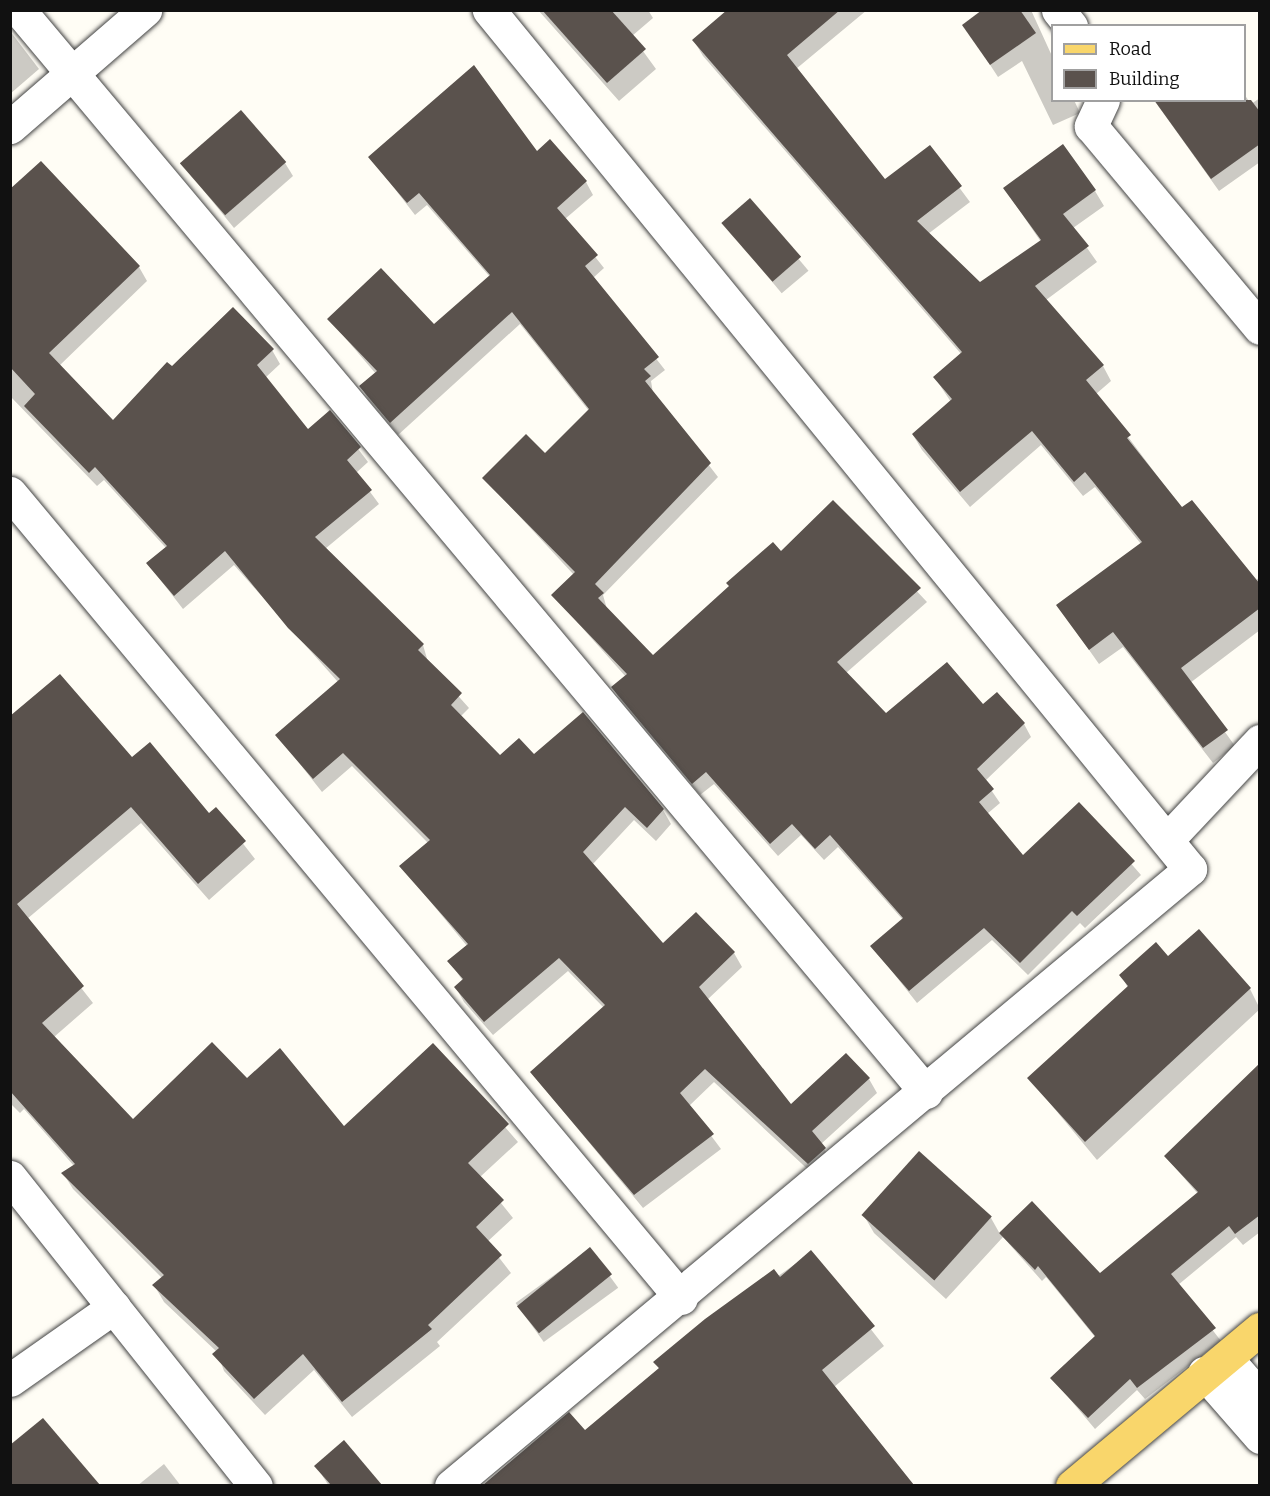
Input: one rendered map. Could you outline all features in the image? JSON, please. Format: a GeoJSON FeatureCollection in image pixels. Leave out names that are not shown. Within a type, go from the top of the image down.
{"type":"FeatureCollection","features":[{"type":"Feature","properties":{"kind":"main road"},"geometry":{"type":"LineString","coordinates":[[1071,1485],[1260,1329]]}},
{"type":"Feature","properties":{"kind":"street"},"geometry":{"type":"LineString","coordinates":[[19,10],[926,1092]]}},
{"type":"Feature","properties":{"kind":"street"},"geometry":{"type":"LineString","coordinates":[[10,127],[145,10]]}},
{"type":"Feature","properties":{"kind":"street"},"geometry":{"type":"LineString","coordinates":[[451,1485],[681,1299],[1190,869],[489,10]]}},
{"type":"Feature","properties":{"kind":"street"},"geometry":{"type":"LineString","coordinates":[[1058,10],[1069,24]]}},
{"type":"Feature","properties":{"kind":"street"},"geometry":{"type":"LineString","coordinates":[[1102,102],[1091,126],[1260,328]]}},
{"type":"Feature","properties":{"kind":"street"},"geometry":{"type":"LineString","coordinates":[[10,493],[681,1299]]}},
{"type":"Feature","properties":{"kind":"street"},"geometry":{"type":"LineString","coordinates":[[1167,840],[1260,741]]}},
{"type":"Feature","properties":{"kind":"street"},"geometry":{"type":"LineString","coordinates":[[10,1176],[256,1485]]}},
{"type":"Feature","properties":{"kind":"street"},"geometry":{"type":"LineString","coordinates":[[10,1380],[114,1307]]}},
{"type":"Feature","properties":{"kind":"street"},"geometry":{"type":"LineString","coordinates":[[1215,1365],[1260,1397]]}},
{"type":"Feature","properties":{"kind":"street"},"geometry":{"type":"LineString","coordinates":[[1215,1365],[1260,1437]]}},
{"type":"Feature","properties":{"kind":"building"},"geometry":{"type":"Polygon","coordinates":[[[542,10],[611,10],[646,49],[607,83],[542,10]]]}},
{"type":"Feature","properties":{"kind":"building"},"geometry":{"type":"Polygon","coordinates":[[[727,10],[840,10],[787,55],[885,179],[930,145],[962,186],[917,221],[980,282],[1041,240],[1003,188],[1063,144],[1096,190],[1063,214],[1089,246],[1035,286],[1104,365],[1086,380],[1131,435],[1127,438],[1182,507],[1192,500],[1260,584],[1260,608],[1181,668],[1228,730],[1203,748],[1113,632],[1089,650],[1056,605],[1142,542],[1085,472],[1074,482],[1032,431],[960,492],[912,434],[952,399],[933,377],[962,352],[692,40],[727,10]]]}},
{"type":"Feature","properties":{"kind":"building"},"geometry":{"type":"Polygon","coordinates":[[[982,10],[1020,10],[1036,33],[990,65],[962,25],[982,10]]]}},
{"type":"Feature","properties":{"kind":"building"},"geometry":{"type":"Polygon","coordinates":[[[474,65],[537,151],[550,139],[587,181],[557,208],[598,255],[585,266],[659,357],[644,369],[651,376],[645,381],[711,463],[595,584],[604,593],[598,598],[653,655],[729,586],[726,583],[773,542],[781,551],[833,500],[921,588],[837,662],[886,713],[947,662],[983,704],[997,692],[1025,723],[977,769],[994,789],[979,802],[1023,855],[1079,802],[1135,861],[1077,916],[1072,911],[1020,963],[984,928],[909,991],[870,946],[903,918],[830,835],[815,849],[792,824],[770,844],[706,772],[692,784],[611,687],[627,674],[551,595],[575,572],[482,478],[526,434],[545,453],[589,409],[512,312],[390,423],[359,386],[377,371],[327,319],[381,268],[434,324],[490,275],[419,193],[407,203],[368,157],[474,65]]]}},
{"type":"Feature","properties":{"kind":"building"},"geometry":{"type":"Polygon","coordinates":[[[1246,100],[1251,100],[1260,112],[1260,144],[1211,179],[1155,102],[1246,102],[1246,100]]]}},
{"type":"Feature","properties":{"kind":"building"},"geometry":{"type":"Polygon","coordinates":[[[241,110],[286,162],[225,215],[180,163],[241,110]]]}},
{"type":"Feature","properties":{"kind":"building"},"geometry":{"type":"Polygon","coordinates":[[[41,161],[140,266],[49,353],[113,420],[167,362],[172,366],[233,307],[274,349],[257,365],[308,429],[330,410],[361,447],[347,460],[372,490],[315,537],[424,644],[418,650],[462,693],[451,705],[500,755],[519,738],[534,754],[583,712],[664,809],[647,828],[625,807],[583,852],[663,943],[696,912],[735,952],[699,987],[791,1104],[846,1053],[870,1078],[812,1131],[826,1148],[808,1164],[705,1069],[680,1093],[714,1134],[634,1195],[530,1072],[605,1005],[559,958],[484,1022],[454,987],[463,979],[447,961],[468,944],[399,866],[430,840],[343,753],[313,779],[275,735],[340,679],[288,628],[225,551],[174,596],[146,563],[167,546],[95,467],[89,473],[24,406],[35,394],[10,367],[10,189],[41,161]]]}},
{"type":"Feature","properties":{"kind":"building"},"geometry":{"type":"Polygon","coordinates":[[[750,198],[801,257],[772,282],[721,223],[750,198]]]}},
{"type":"Feature","properties":{"kind":"building"},"geometry":{"type":"Polygon","coordinates":[[[60,674],[132,757],[150,742],[209,813],[216,807],[246,841],[198,884],[131,807],[17,904],[84,986],[42,1023],[133,1119],[212,1042],[247,1078],[280,1048],[344,1126],[433,1043],[509,1124],[468,1163],[504,1200],[476,1227],[502,1255],[428,1325],[432,1329],[342,1402],[303,1354],[254,1399],[212,1354],[219,1348],[152,1285],[164,1275],[61,1173],[75,1164],[10,1091],[10,716],[60,674]]]}},
{"type":"Feature","properties":{"kind":"building"},"geometry":{"type":"Polygon","coordinates":[[[1199,929],[1251,988],[1085,1142],[1027,1078],[1128,986],[1119,975],[1156,942],[1168,956],[1199,929]]]}},
{"type":"Feature","properties":{"kind":"building"},"geometry":{"type":"Polygon","coordinates":[[[1260,1063],[1260,1215],[1235,1234],[1229,1226],[1171,1274],[1216,1328],[1137,1388],[1130,1379],[1088,1418],[1050,1378],[1095,1336],[1038,1266],[1035,1270],[999,1233],[1032,1201],[1100,1273],[1198,1192],[1164,1156],[1260,1063]]]}},
{"type":"Feature","properties":{"kind":"building"},"geometry":{"type":"Polygon","coordinates":[[[919,1151],[992,1217],[934,1280],[861,1215],[919,1151]]]}},
{"type":"Feature","properties":{"kind":"building"},"geometry":{"type":"Polygon","coordinates":[[[590,1247],[612,1274],[539,1333],[517,1306],[590,1247]]]}},
{"type":"Feature","properties":{"kind":"building"},"geometry":{"type":"Polygon","coordinates":[[[811,1250],[875,1326],[822,1370],[914,1485],[483,1485],[569,1412],[585,1430],[659,1368],[653,1362],[705,1319],[774,1269],[780,1277],[811,1250]]]}},
{"type":"Feature","properties":{"kind":"building"},"geometry":{"type":"Polygon","coordinates":[[[43,1418],[100,1485],[10,1485],[10,1445],[43,1418]]]}},
{"type":"Feature","properties":{"kind":"building"},"geometry":{"type":"Polygon","coordinates":[[[344,1440],[382,1485],[331,1485],[314,1466],[344,1440]]]}}]}
